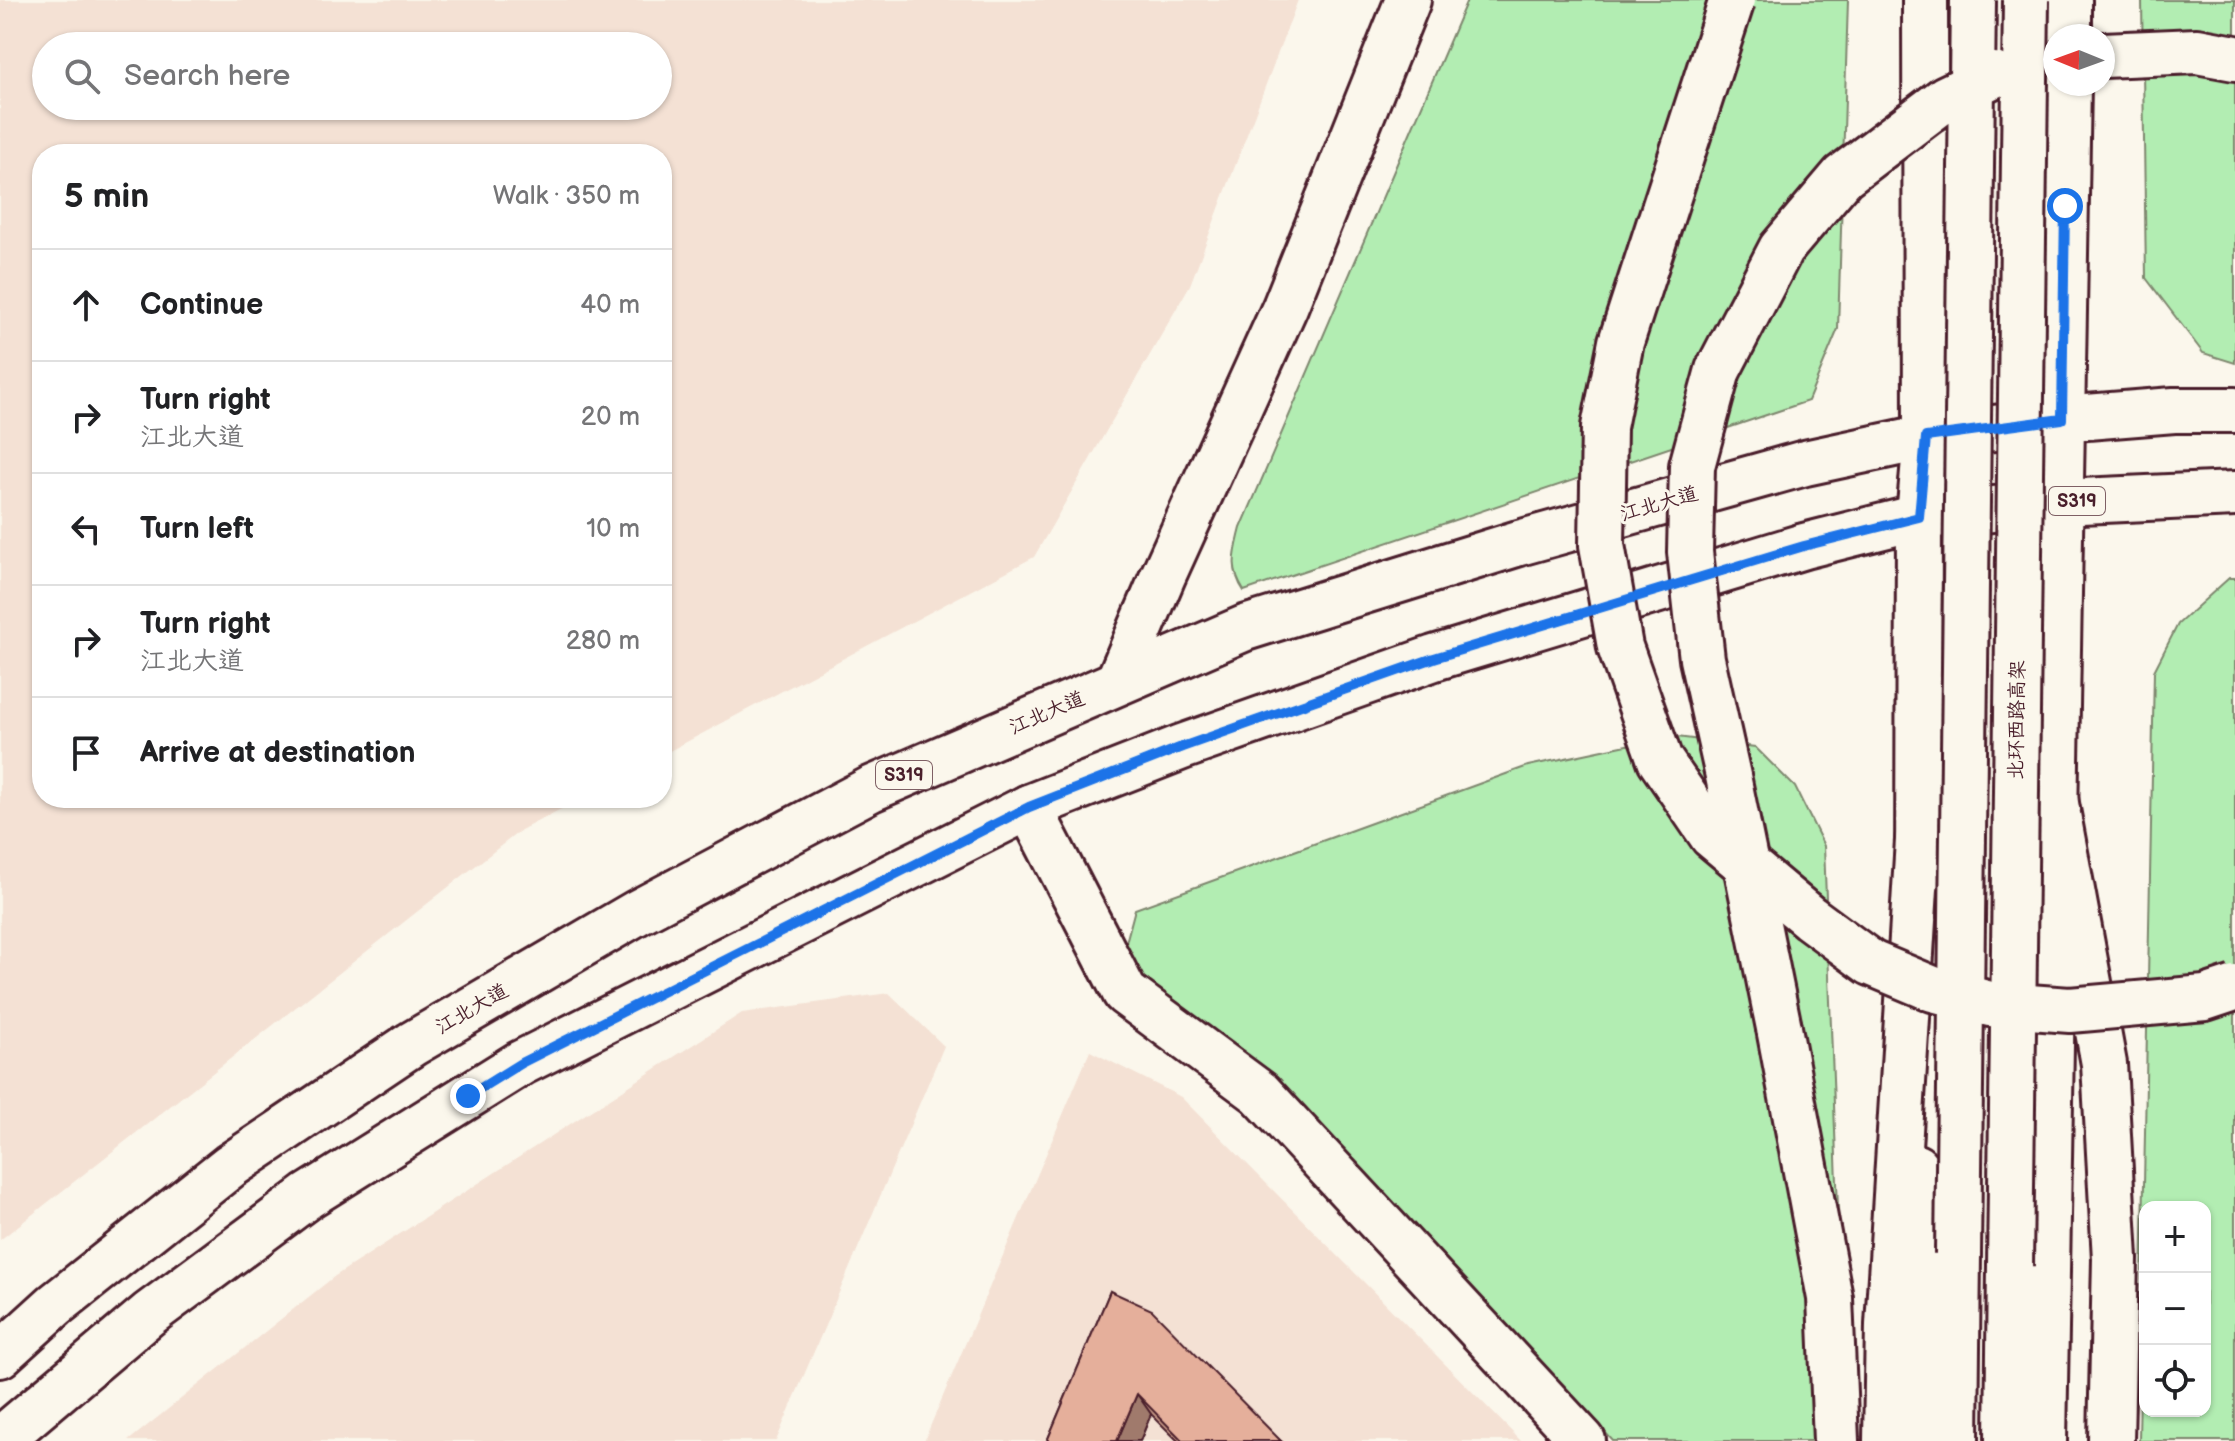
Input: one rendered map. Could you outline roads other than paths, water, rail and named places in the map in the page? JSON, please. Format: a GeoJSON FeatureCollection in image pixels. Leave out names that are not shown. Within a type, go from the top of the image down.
{"type":"FeatureCollection","features":[{"type":"Feature","properties":{"kind":"main road"},"geometry":{"type":"LineString","coordinates":[[1118,682],[1285,307],[1408,0]]}},
{"type":"Feature","properties":{"kind":"main road"},"geometry":{"type":"LineString","coordinates":[[1732,0],[1621,342],[1604,427],[1602,545],[1620,647],[1660,760],[1712,836],[1810,918],[1871,963],[1933,989],[1990,1004],[2070,1010],[2205,998],[2235,988]]}},
{"type":"Feature","properties":{"kind":"main road"},"geometry":{"type":"LineString","coordinates":[[1915,1441],[1919,517],[1926,437],[1925,0]]}},
{"type":"Feature","properties":{"kind":"main road"},"geometry":{"type":"LineString","coordinates":[[1956,1441],[1973,0]]}},
{"type":"Feature","properties":{"kind":"main road","name":"北环西路高架"},"geometry":{"type":"LineString","coordinates":[[2008,1441],[2026,0]]}},
{"type":"Feature","properties":{"kind":"main road"},"geometry":{"type":"LineString","coordinates":[[2069,0],[2069,24]]}},
{"type":"Feature","properties":{"kind":"main road"},"geometry":{"type":"LineString","coordinates":[[2115,54],[2197,51],[2235,58]]}},
{"type":"Feature","properties":{"kind":"main road"},"geometry":{"type":"LineString","coordinates":[[1836,1441],[1830,1298],[1779,1028],[1702,659],[1690,552],[1692,466],[1718,370],[1781,249],[1843,176],[1946,98],[1997,74],[2043,64]]}},
{"type":"Feature","properties":{"kind":"main road"},"geometry":{"type":"LineString","coordinates":[[2044,1441],[2068,96]]}},
{"type":"Feature","properties":{"kind":"main road","name":"江北大道"},"geometry":{"type":"LineString","coordinates":[[0,1355],[55,1305],[230,1166],[412,1044],[638,912],[871,789],[1245,628],[1504,548],[1805,463],[1926,437],[2062,419],[2174,410],[2235,410]]}},
{"type":"Feature","properties":{"kind":"main road","name":"S319"},"geometry":{"type":"LineString","coordinates":[[0,1440],[149,1314],[308,1196],[521,1063],[1029,807],[1182,747],[1434,658],[1804,546],[1919,517],[2059,502],[2235,494]]}},
{"type":"Feature","properties":{"kind":"main road"},"geometry":{"type":"LineString","coordinates":[[2054,793],[2104,1064],[2115,1259],[2111,1441]]}},
{"type":"Feature","properties":{"kind":"main road"},"geometry":{"type":"LineString","coordinates":[[1029,807],[1125,993],[1260,1093],[1583,1441]]}},
{"type":"Feature","properties":{"kind":"main road"},"geometry":{"type":"LineString","coordinates":[[1886,1441],[1888,1325],[1918,840]]}}]}
